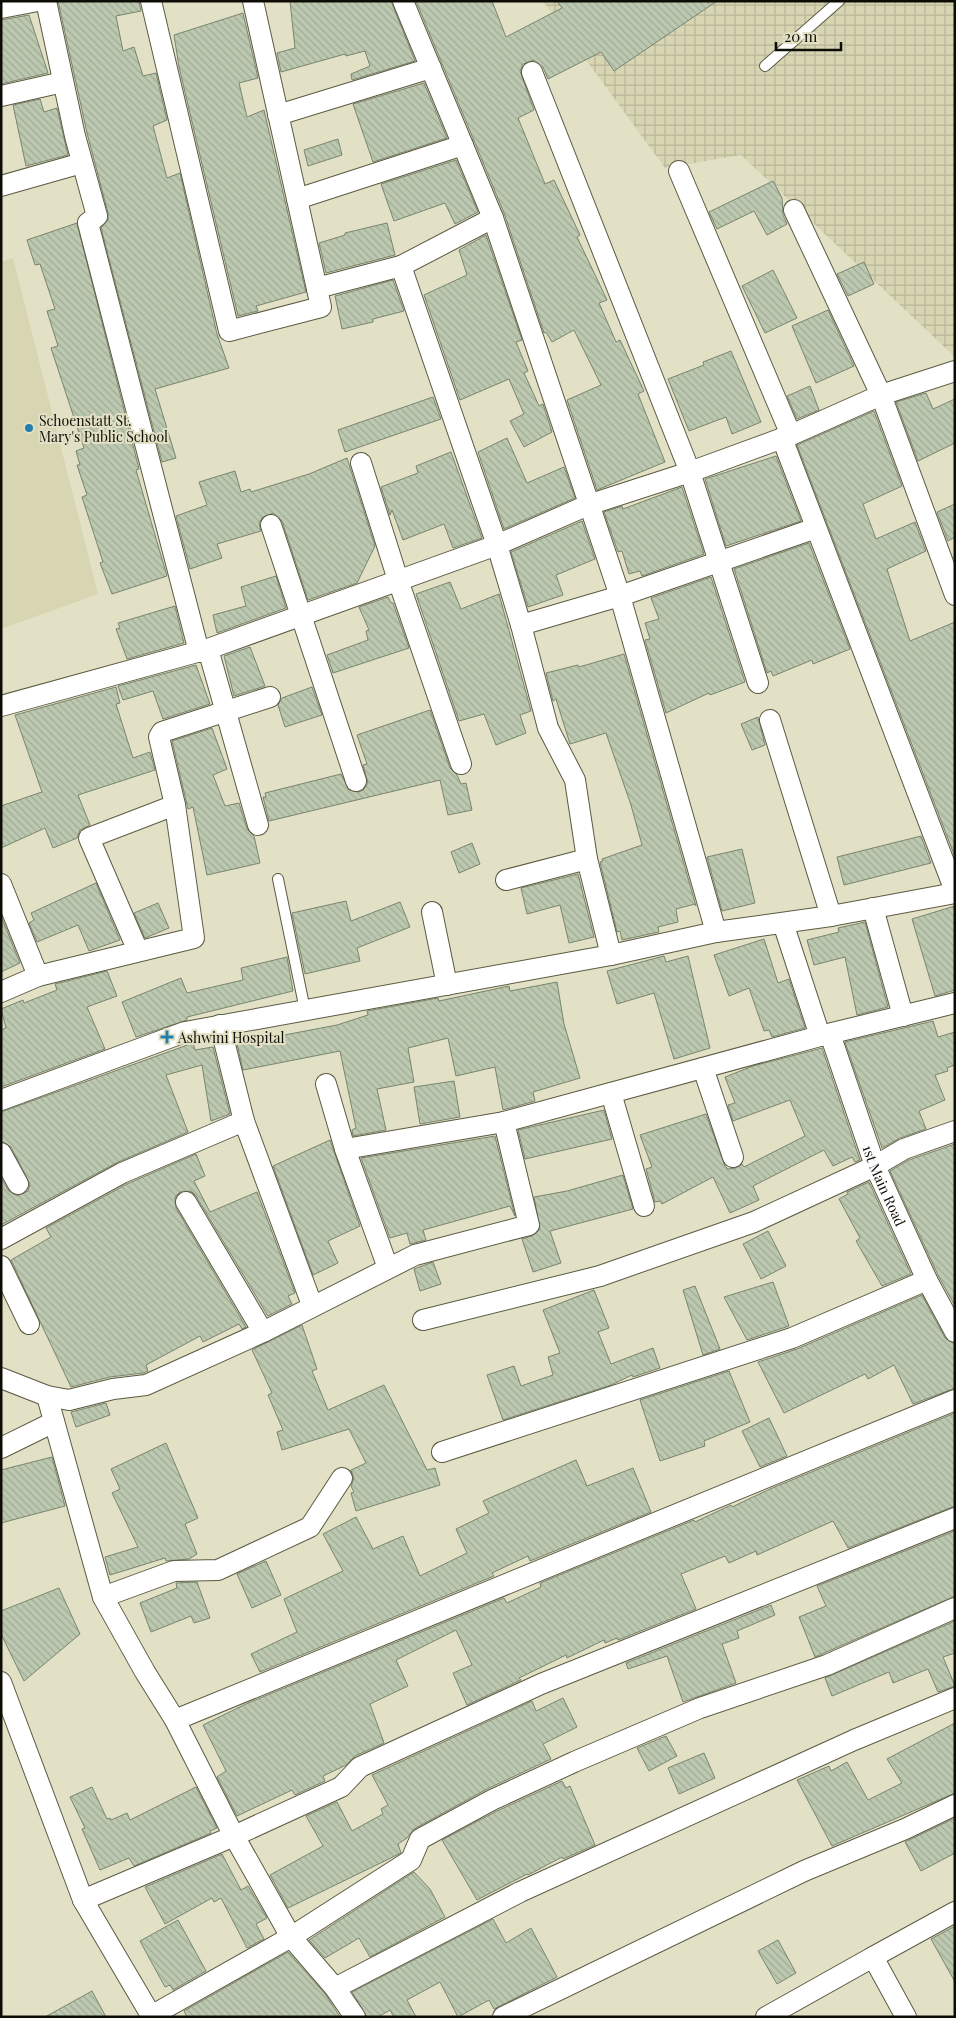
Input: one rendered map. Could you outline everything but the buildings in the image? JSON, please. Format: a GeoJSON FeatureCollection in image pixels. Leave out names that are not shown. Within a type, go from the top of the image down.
{"type":"FeatureCollection","features":[{"type":"Feature","properties":{"kind":"street"},"geometry":{"type":"LineString","coordinates":[[1,8],[38,1]]}},
{"type":"Feature","properties":{"kind":"street"},"geometry":{"type":"LineString","coordinates":[[46,1],[82,163],[97,216],[88,223],[203,651],[226,712],[258,825]]}},
{"type":"Feature","properties":{"kind":"street"},"geometry":{"type":"LineString","coordinates":[[151,1],[229,331],[320,307],[318,288],[252,1]]}},
{"type":"Feature","properties":{"kind":"street"},"geometry":{"type":"LineString","coordinates":[[403,1],[493,218],[620,596],[716,932]]}},
{"type":"Feature","properties":{"kind":"street"},"geometry":{"type":"LineString","coordinates":[[278,115],[431,68]]}},
{"type":"Feature","properties":{"kind":"street"},"geometry":{"type":"LineString","coordinates":[[532,72],[690,472],[758,683]]}},
{"type":"Feature","properties":{"kind":"street"},"geometry":{"type":"LineString","coordinates":[[1,96],[63,82]]}},
{"type":"Feature","properties":{"kind":"street"},"geometry":{"type":"LineString","coordinates":[[297,199],[463,145]]}},
{"type":"Feature","properties":{"kind":"street"},"geometry":{"type":"LineString","coordinates":[[1,186],[82,163]]}},
{"type":"Feature","properties":{"kind":"street"},"geometry":{"type":"LineString","coordinates":[[1,1100],[185,1032],[610,955],[716,932],[831,916],[955,892],[816,528],[786,437],[678,171]]}},
{"type":"Feature","properties":{"kind":"street"},"geometry":{"type":"LineString","coordinates":[[794,210],[881,395],[955,595]]}},
{"type":"Feature","properties":{"kind":"street"},"geometry":{"type":"LineString","coordinates":[[318,288],[401,266],[493,218]]}},
{"type":"Feature","properties":{"kind":"street"},"geometry":{"type":"LineString","coordinates":[[401,266],[497,545],[521,625],[548,728],[575,780],[587,859],[610,955]]}},
{"type":"Feature","properties":{"kind":"street"},"geometry":{"type":"LineString","coordinates":[[1,706],[203,651],[497,545],[588,505],[690,472],[786,437],[881,395],[955,371]]}},
{"type":"Feature","properties":{"kind":"street"},"geometry":{"type":"LineString","coordinates":[[361,463],[398,580],[461,764]]}},
{"type":"Feature","properties":{"kind":"street"},"geometry":{"type":"LineString","coordinates":[[271,525],[356,781]]}},
{"type":"Feature","properties":{"kind":"street"},"geometry":{"type":"LineString","coordinates":[[521,625],[620,596],[816,528]]}},
{"type":"Feature","properties":{"kind":"street"},"geometry":{"type":"LineString","coordinates":[[1,992],[38,976],[138,950],[194,938],[175,805],[159,737],[162,732],[270,697]]}},
{"type":"Feature","properties":{"kind":"street"},"geometry":{"type":"LineString","coordinates":[[770,720],[831,916]]}},
{"type":"Feature","properties":{"kind":"street"},"geometry":{"type":"LineString","coordinates":[[138,950],[89,838],[175,805]]}},
{"type":"Feature","properties":{"kind":"street"},"geometry":{"type":"LineString","coordinates":[[506,880],[587,859]]}},
{"type":"Feature","properties":{"kind":"street"},"geometry":{"type":"LineString","coordinates":[[1,884],[38,976]]}},
{"type":"Feature","properties":{"kind":"street"},"geometry":{"type":"LineString","coordinates":[[873,908],[903,1016]]}},
{"type":"Feature","properties":{"kind":"street"},"geometry":{"type":"LineString","coordinates":[[432,912],[447,985]]}},
{"type":"Feature","properties":{"kind":"street","name":"1st Main Road"},"geometry":{"type":"LineString","coordinates":[[783,923],[875,1166],[927,1280],[954,1331]]}},
{"type":"Feature","properties":{"kind":"street"},"geometry":{"type":"LineString","coordinates":[[345,1149],[504,1122],[825,1035],[955,1003]]}},
{"type":"Feature","properties":{"kind":"street"},"geometry":{"type":"LineString","coordinates":[[220,1026],[244,1121],[312,1305]]}},
{"type":"Feature","properties":{"kind":"street"},"geometry":{"type":"LineString","coordinates":[[703,1068],[733,1157]]}},
{"type":"Feature","properties":{"kind":"street"},"geometry":{"type":"LineString","coordinates":[[326,1084],[345,1149],[388,1268]]}},
{"type":"Feature","properties":{"kind":"street"},"geometry":{"type":"LineString","coordinates":[[611,1094],[644,1206]]}},
{"type":"Feature","properties":{"kind":"street"},"geometry":{"type":"LineString","coordinates":[[1,1239],[122,1173],[244,1121]]}},
{"type":"Feature","properties":{"kind":"street"},"geometry":{"type":"LineString","coordinates":[[1,1378],[47,1396],[69,1400],[113,1389],[146,1385],[263,1332],[312,1305],[415,1255],[529,1224],[504,1122]]}},
{"type":"Feature","properties":{"kind":"street"},"geometry":{"type":"LineString","coordinates":[[424,1320],[600,1276],[754,1222],[875,1166],[904,1149],[955,1131]]}},
{"type":"Feature","properties":{"kind":"street"},"geometry":{"type":"LineString","coordinates":[[1,1153],[18,1184]]}},
{"type":"Feature","properties":{"kind":"street"},"geometry":{"type":"LineString","coordinates":[[186,1202],[263,1332]]}},
{"type":"Feature","properties":{"kind":"street"},"geometry":{"type":"LineString","coordinates":[[1,1266],[29,1324]]}},
{"type":"Feature","properties":{"kind":"street"},"geometry":{"type":"LineString","coordinates":[[442,1452],[792,1338],[927,1280]]}},
{"type":"Feature","properties":{"kind":"street"},"geometry":{"type":"LineString","coordinates":[[47,1396],[103,1597],[174,1720],[234,1836],[290,1937],[335,1988],[355,2017]]}},
{"type":"Feature","properties":{"kind":"street"},"geometry":{"type":"LineString","coordinates":[[174,1720],[955,1400]]}},
{"type":"Feature","properties":{"kind":"street"},"geometry":{"type":"LineString","coordinates":[[1,1448],[54,1422]]}},
{"type":"Feature","properties":{"kind":"street"},"geometry":{"type":"LineString","coordinates":[[103,1597],[174,1571],[218,1570],[310,1527],[342,1478]]}},
{"type":"Feature","properties":{"kind":"street"},"geometry":{"type":"LineString","coordinates":[[83,1900],[234,1836],[341,1786],[360,1767],[541,1684],[955,1518]]}},
{"type":"Feature","properties":{"kind":"street"},"geometry":{"type":"LineString","coordinates":[[1,1682],[83,1900],[152,2016],[290,1937],[410,1860],[420,1839],[492,1800],[700,1708],[827,1665],[955,1608]]}},
{"type":"Feature","properties":{"kind":"street"},"geometry":{"type":"LineString","coordinates":[[335,1988],[520,1892],[854,1740],[955,1698]]}},
{"type":"Feature","properties":{"kind":"street"},"geometry":{"type":"LineString","coordinates":[[503,2017],[804,1871],[905,1829],[955,1805]]}},
{"type":"Feature","properties":{"kind":"street"},"geometry":{"type":"LineString","coordinates":[[766,2017],[955,1912]]}},
{"type":"Feature","properties":{"kind":"street"},"geometry":{"type":"LineString","coordinates":[[873,1957],[906,2017]]}},
{"type":"Feature","properties":{"kind":"lane"},"geometry":{"type":"LineString","coordinates":[[765,66],[839,1]]}},
{"type":"Feature","properties":{"kind":"lane"},"geometry":{"type":"LineString","coordinates":[[278,879],[305,1010]]}},
{"type":"Feature","properties":{"kind":"shaded area"},"geometry":{"type":"Polygon","coordinates":[[[543,1],[955,1],[955,357],[741,155],[665,168],[543,1]]]}},
{"type":"Feature","properties":{"kind":"shaded area","name":"Schoenstatt St. Mary's Public School"},"geometry":{"type":"Polygon","coordinates":[[[13,258],[98,594],[1,629],[1,262],[13,258]]]}},
{"type":"Feature","properties":{"kind":"place","name":"Schoenstatt St. Mary's Public School"},"geometry":{"type":"Point","coordinates":[29,428]}},
{"type":"Feature","properties":{"kind":"place","name":"Ashwini Hospital"},"geometry":{"type":"Point","coordinates":[167,1037]}}]}
